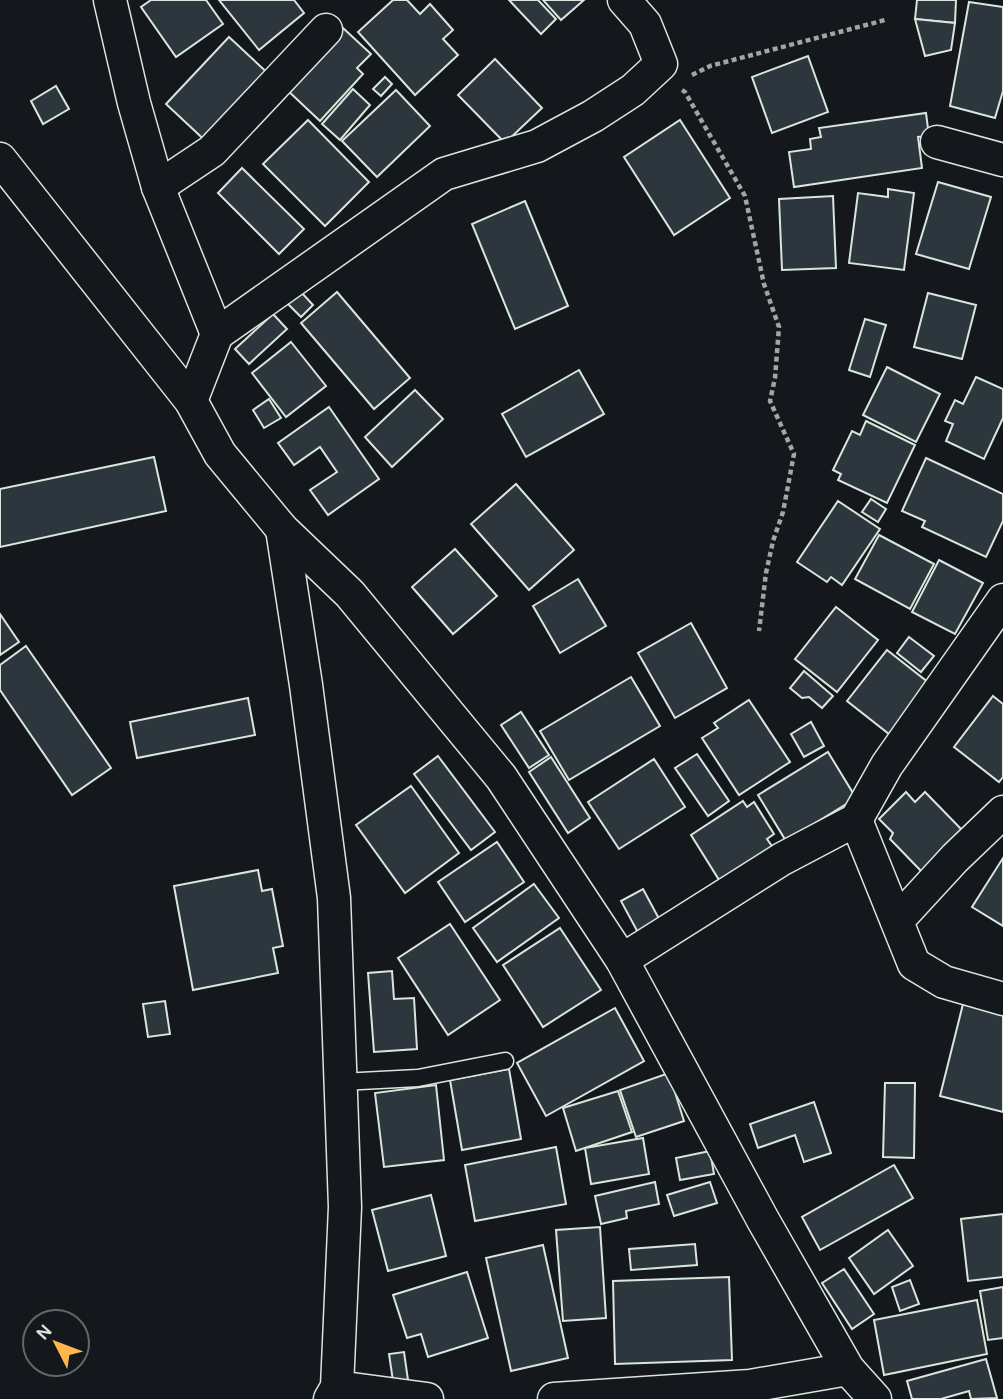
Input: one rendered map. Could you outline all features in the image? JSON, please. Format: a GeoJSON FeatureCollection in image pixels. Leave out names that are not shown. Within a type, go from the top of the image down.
{"type":"FeatureCollection","features":[{"type":"Feature","properties":{"kind":"street"},"geometry":{"type":"LineString","coordinates":[[110,0],[134,103],[158,187],[217,334]]}},
{"type":"Feature","properties":{"kind":"street"},"geometry":{"type":"LineString","coordinates":[[191,401],[217,334],[444,174],[537,146],[593,116],[633,90],[663,78],[661,64],[645,24],[624,0]]}},
{"type":"Feature","properties":{"kind":"street"},"geometry":{"type":"LineString","coordinates":[[158,187],[212,150],[326,30]]}},
{"type":"Feature","properties":{"kind":"street"},"geometry":{"type":"LineString","coordinates":[[937,142],[1003,160]]}},
{"type":"Feature","properties":{"kind":"street"},"geometry":{"type":"LineString","coordinates":[[0,159],[191,401],[220,454],[282,529],[350,594],[502,777],[622,960],[763,1220],[848,1369],[876,1399]]}},
{"type":"Feature","properties":{"kind":"street"},"geometry":{"type":"LineString","coordinates":[[282,529],[334,898],[345,1207],[333,1393],[427,1399]]}},
{"type":"Feature","properties":{"kind":"street"},"geometry":{"type":"LineString","coordinates":[[622,960],[782,859],[856,820],[887,765],[1003,600]]}},
{"type":"Feature","properties":{"kind":"street"},"geometry":{"type":"LineString","coordinates":[[897,920],[1003,811]]}},
{"type":"Feature","properties":{"kind":"street"},"geometry":{"type":"LineString","coordinates":[[856,820],[914,964],[944,982],[1003,999]]}},
{"type":"Feature","properties":{"kind":"street"},"geometry":{"type":"LineString","coordinates":[[554,1399],[750,1385],[848,1369]]}},
{"type":"Feature","properties":{"kind":"lane"},"geometry":{"type":"LineString","coordinates":[[341,1082],[418,1078],[505,1061]]}},
{"type":"Feature","properties":{"kind":"path"},"geometry":{"type":"LineString","coordinates":[[663,78],[885,20]]}},
{"type":"Feature","properties":{"kind":"path"},"geometry":{"type":"LineString","coordinates":[[663,78],[685,92],[746,196],[764,284],[779,327],[775,378],[770,401],[794,454],[783,512],[766,573],[759,631]]}},
{"type":"Feature","properties":{"kind":"building"},"geometry":{"type":"Polygon","coordinates":[[[151,0],[206,0],[223,24],[176,57],[141,7],[151,0]]]}},
{"type":"Feature","properties":{"kind":"building"},"geometry":{"type":"Polygon","coordinates":[[[219,0],[294,0],[304,13],[259,50],[219,0]]]}},
{"type":"Feature","properties":{"kind":"building"},"geometry":{"type":"Polygon","coordinates":[[[393,0],[407,0],[420,14],[430,4],[453,30],[443,39],[458,55],[415,95],[358,32],[393,0]]]}},
{"type":"Feature","properties":{"kind":"building"},"geometry":{"type":"Polygon","coordinates":[[[509,0],[538,0],[556,19],[541,34],[509,0]]]}},
{"type":"Feature","properties":{"kind":"building"},"geometry":{"type":"Polygon","coordinates":[[[543,0],[584,0],[561,20],[543,0]]]}},
{"type":"Feature","properties":{"kind":"building"},"geometry":{"type":"Polygon","coordinates":[[[917,0],[956,0],[955,23],[915,19],[917,0]]]}},
{"type":"Feature","properties":{"kind":"building"},"geometry":{"type":"Polygon","coordinates":[[[969,2],[1003,7],[1003,91],[995,118],[950,106],[969,2]]]}},
{"type":"Feature","properties":{"kind":"building"},"geometry":{"type":"Polygon","coordinates":[[[915,19],[955,23],[951,50],[925,56],[915,19]]]}},
{"type":"Feature","properties":{"kind":"building"},"geometry":{"type":"Polygon","coordinates":[[[343,28],[371,54],[357,68],[363,74],[320,121],[286,89],[343,28]]]}},
{"type":"Feature","properties":{"kind":"building"},"geometry":{"type":"Polygon","coordinates":[[[229,37],[274,79],[212,147],[166,104],[229,37]]]}},
{"type":"Feature","properties":{"kind":"building"},"geometry":{"type":"Polygon","coordinates":[[[808,56],[828,112],[772,133],[752,77],[808,56]]]}},
{"type":"Feature","properties":{"kind":"building"},"geometry":{"type":"Polygon","coordinates":[[[495,59],[542,108],[505,143],[458,95],[495,59]]]}},
{"type":"Feature","properties":{"kind":"building"},"geometry":{"type":"Polygon","coordinates":[[[385,77],[392,84],[381,96],[373,89],[385,77]]]}},
{"type":"Feature","properties":{"kind":"building"},"geometry":{"type":"Polygon","coordinates":[[[56,86],[69,109],[43,124],[31,101],[56,86]]]}},
{"type":"Feature","properties":{"kind":"building"},"geometry":{"type":"Polygon","coordinates":[[[353,89],[370,105],[340,140],[322,124],[353,89]]]}},
{"type":"Feature","properties":{"kind":"building"},"geometry":{"type":"Polygon","coordinates":[[[396,90],[430,126],[377,177],[342,141],[396,90]]]}},
{"type":"Feature","properties":{"kind":"building"},"geometry":{"type":"Polygon","coordinates":[[[926,113],[929,136],[918,137],[922,168],[794,187],[789,152],[811,149],[810,139],[821,137],[819,128],[926,113]]]}},
{"type":"Feature","properties":{"kind":"building"},"geometry":{"type":"Polygon","coordinates":[[[308,120],[369,182],[325,226],[263,164],[308,120]]]}},
{"type":"Feature","properties":{"kind":"building"},"geometry":{"type":"Polygon","coordinates":[[[680,120],[730,198],[674,235],[624,157],[680,120]]]}},
{"type":"Feature","properties":{"kind":"building"},"geometry":{"type":"Polygon","coordinates":[[[242,168],[304,229],[279,254],[218,193],[242,168]]]}},
{"type":"Feature","properties":{"kind":"building"},"geometry":{"type":"Polygon","coordinates":[[[938,182],[991,197],[969,269],[916,254],[938,182]]]}},
{"type":"Feature","properties":{"kind":"building"},"geometry":{"type":"Polygon","coordinates":[[[888,189],[914,193],[904,270],[849,263],[858,193],[888,197],[888,189]]]}},
{"type":"Feature","properties":{"kind":"building"},"geometry":{"type":"Polygon","coordinates":[[[833,196],[836,268],[782,270],[779,199],[833,196]]]}},
{"type":"Feature","properties":{"kind":"building"},"geometry":{"type":"Polygon","coordinates":[[[525,201],[568,306],[515,329],[472,224],[525,201]]]}},
{"type":"Feature","properties":{"kind":"building"},"geometry":{"type":"Polygon","coordinates":[[[301,292],[313,305],[301,317],[288,304],[301,292]]]}},
{"type":"Feature","properties":{"kind":"building"},"geometry":{"type":"Polygon","coordinates":[[[337,292],[410,378],[374,409],[301,323],[337,292]]]}},
{"type":"Feature","properties":{"kind":"building"},"geometry":{"type":"Polygon","coordinates":[[[928,293],[976,305],[962,359],[914,347],[928,293]]]}},
{"type":"Feature","properties":{"kind":"building"},"geometry":{"type":"Polygon","coordinates":[[[273,314],[287,329],[249,364],[235,349],[273,314]]]}},
{"type":"Feature","properties":{"kind":"building"},"geometry":{"type":"Polygon","coordinates":[[[865,319],[886,325],[870,377],[849,370],[865,319]]]}},
{"type":"Feature","properties":{"kind":"building"},"geometry":{"type":"Polygon","coordinates":[[[291,342],[326,386],[286,417],[252,373],[291,342]]]}},
{"type":"Feature","properties":{"kind":"building"},"geometry":{"type":"Polygon","coordinates":[[[887,367],[940,394],[916,442],[863,415],[887,367]]]}},
{"type":"Feature","properties":{"kind":"building"},"geometry":{"type":"Polygon","coordinates":[[[579,370],[604,414],[526,457],[502,414],[579,370]]]}},
{"type":"Feature","properties":{"kind":"building"},"geometry":{"type":"Polygon","coordinates":[[[976,377],[1003,389],[1003,418],[984,459],[946,441],[953,424],[945,421],[955,400],[963,404],[976,377]]]}},
{"type":"Feature","properties":{"kind":"building"},"geometry":{"type":"Polygon","coordinates":[[[415,390],[443,419],[392,467],[365,437],[415,390]]]}},
{"type":"Feature","properties":{"kind":"building"},"geometry":{"type":"Polygon","coordinates":[[[269,399],[281,418],[264,428],[253,410],[269,399]]]}},
{"type":"Feature","properties":{"kind":"building"},"geometry":{"type":"Polygon","coordinates":[[[329,407],[379,479],[328,515],[310,490],[337,472],[320,447],[294,465],[278,443],[329,407]]]}},
{"type":"Feature","properties":{"kind":"building"},"geometry":{"type":"Polygon","coordinates":[[[866,421],[915,445],[887,503],[838,480],[841,474],[833,470],[852,431],[860,435],[866,421]]]}},
{"type":"Feature","properties":{"kind":"building"},"geometry":{"type":"Polygon","coordinates":[[[154,457],[166,511],[0,547],[0,489],[154,457]]]}},
{"type":"Feature","properties":{"kind":"building"},"geometry":{"type":"Polygon","coordinates":[[[926,458],[1003,494],[1003,521],[986,557],[922,527],[925,521],[902,511],[926,458]]]}},
{"type":"Feature","properties":{"kind":"building"},"geometry":{"type":"Polygon","coordinates":[[[516,484],[574,550],[529,590],[471,524],[516,484]]]}},
{"type":"Feature","properties":{"kind":"building"},"geometry":{"type":"Polygon","coordinates":[[[871,499],[886,509],[878,522],[862,512],[871,499]]]}},
{"type":"Feature","properties":{"kind":"building"},"geometry":{"type":"Polygon","coordinates":[[[838,501],[880,529],[842,585],[831,577],[827,582],[797,562],[838,501]]]}},
{"type":"Feature","properties":{"kind":"building"},"geometry":{"type":"Polygon","coordinates":[[[879,535],[934,564],[910,609],[855,579],[879,535]]]}},
{"type":"Feature","properties":{"kind":"building"},"geometry":{"type":"Polygon","coordinates":[[[455,549],[497,596],[453,634],[412,587],[455,549]]]}},
{"type":"Feature","properties":{"kind":"building"},"geometry":{"type":"Polygon","coordinates":[[[939,560],[983,583],[955,634],[912,612],[939,560]]]}},
{"type":"Feature","properties":{"kind":"building"},"geometry":{"type":"Polygon","coordinates":[[[578,579],[606,626],[560,653],[533,606],[578,579]]]}},
{"type":"Feature","properties":{"kind":"building"},"geometry":{"type":"Polygon","coordinates":[[[836,607],[878,640],[837,692],[795,659],[836,607]]]}},
{"type":"Feature","properties":{"kind":"building"},"geometry":{"type":"Polygon","coordinates":[[[0,614],[19,642],[0,655],[0,614]]]}},
{"type":"Feature","properties":{"kind":"building"},"geometry":{"type":"Polygon","coordinates":[[[691,623],[727,688],[675,718],[638,653],[691,623]]]}},
{"type":"Feature","properties":{"kind":"building"},"geometry":{"type":"Polygon","coordinates":[[[909,637],[934,656],[921,672],[897,653],[909,637]]]}},
{"type":"Feature","properties":{"kind":"building"},"geometry":{"type":"Polygon","coordinates":[[[26,646],[111,768],[72,795],[0,690],[0,665],[26,646]]]}},
{"type":"Feature","properties":{"kind":"building"},"geometry":{"type":"Polygon","coordinates":[[[887,650],[929,683],[889,734],[847,701],[887,650]]]}},
{"type":"Feature","properties":{"kind":"building"},"geometry":{"type":"Polygon","coordinates":[[[804,671],[833,696],[822,708],[809,697],[802,698],[790,688],[804,671]]]}},
{"type":"Feature","properties":{"kind":"building"},"geometry":{"type":"Polygon","coordinates":[[[631,677],[660,726],[569,780],[540,731],[631,677]]]}},
{"type":"Feature","properties":{"kind":"building"},"geometry":{"type":"Polygon","coordinates":[[[993,696],[1003,704],[1003,777],[999,782],[954,747],[993,696]]]}},
{"type":"Feature","properties":{"kind":"building"},"geometry":{"type":"Polygon","coordinates":[[[248,698],[255,735],[137,758],[130,722],[248,698]]]}},
{"type":"Feature","properties":{"kind":"building"},"geometry":{"type":"Polygon","coordinates":[[[749,700],[790,762],[739,795],[702,738],[718,728],[714,723],[749,700]]]}},
{"type":"Feature","properties":{"kind":"building"},"geometry":{"type":"Polygon","coordinates":[[[521,712],[549,755],[529,768],[501,725],[521,712]]]}},
{"type":"Feature","properties":{"kind":"building"},"geometry":{"type":"Polygon","coordinates":[[[811,722],[824,746],[804,757],[791,734],[811,722]]]}},
{"type":"Feature","properties":{"kind":"building"},"geometry":{"type":"Polygon","coordinates":[[[828,752],[856,798],[786,841],[758,795],[828,752]]]}},
{"type":"Feature","properties":{"kind":"building"},"geometry":{"type":"Polygon","coordinates":[[[697,754],[729,801],[708,816],[675,768],[697,754]]]}},
{"type":"Feature","properties":{"kind":"building"},"geometry":{"type":"Polygon","coordinates":[[[438,756],[495,832],[471,850],[414,774],[438,756]]]}},
{"type":"Feature","properties":{"kind":"building"},"geometry":{"type":"Polygon","coordinates":[[[551,757],[590,818],[568,833],[529,772],[551,757]]]}},
{"type":"Feature","properties":{"kind":"building"},"geometry":{"type":"Polygon","coordinates":[[[654,759],[685,807],[619,849],[588,802],[654,759]]]}},
{"type":"Feature","properties":{"kind":"building"},"geometry":{"type":"Polygon","coordinates":[[[411,786],[459,853],[405,893],[356,825],[411,786]]]}},
{"type":"Feature","properties":{"kind":"building"},"geometry":{"type":"Polygon","coordinates":[[[906,792],[915,802],[925,792],[964,832],[923,873],[890,839],[893,833],[879,819],[906,792]]]}},
{"type":"Feature","properties":{"kind":"building"},"geometry":{"type":"Polygon","coordinates":[[[743,801],[747,807],[754,802],[774,834],[767,839],[774,849],[721,883],[691,835],[743,801]]]}},
{"type":"Feature","properties":{"kind":"building"},"geometry":{"type":"Polygon","coordinates":[[[497,842],[524,882],[465,922],[438,882],[497,842]]]}},
{"type":"Feature","properties":{"kind":"building"},"geometry":{"type":"Polygon","coordinates":[[[1003,858],[1003,926],[972,907],[1003,858]]]}},
{"type":"Feature","properties":{"kind":"building"},"geometry":{"type":"Polygon","coordinates":[[[258,870],[262,891],[272,889],[283,946],[273,948],[278,973],[193,990],[174,886],[258,870]]]}},
{"type":"Feature","properties":{"kind":"building"},"geometry":{"type":"Polygon","coordinates":[[[534,884],[559,918],[497,962],[473,928],[534,884]]]}},
{"type":"Feature","properties":{"kind":"building"},"geometry":{"type":"Polygon","coordinates":[[[643,889],[664,928],[642,940],[621,901],[643,889]]]}},
{"type":"Feature","properties":{"kind":"building"},"geometry":{"type":"Polygon","coordinates":[[[450,924],[500,1000],[448,1035],[398,958],[450,924]]]}},
{"type":"Feature","properties":{"kind":"building"},"geometry":{"type":"Polygon","coordinates":[[[560,928],[601,990],[543,1027],[503,965],[560,928]]]}},
{"type":"Feature","properties":{"kind":"building"},"geometry":{"type":"Polygon","coordinates":[[[392,971],[394,999],[414,998],[417,1049],[374,1052],[368,973],[392,971]]]}},
{"type":"Feature","properties":{"kind":"building"},"geometry":{"type":"Polygon","coordinates":[[[165,1001],[170,1034],[148,1037],[143,1004],[165,1001]]]}},
{"type":"Feature","properties":{"kind":"building"},"geometry":{"type":"Polygon","coordinates":[[[963,1004],[1003,1014],[1003,1112],[940,1096],[963,1004]]]}},
{"type":"Feature","properties":{"kind":"building"},"geometry":{"type":"Polygon","coordinates":[[[615,1008],[644,1061],[546,1116],[517,1063],[615,1008]]]}},
{"type":"Feature","properties":{"kind":"building"},"geometry":{"type":"Polygon","coordinates":[[[509,1069],[521,1139],[462,1150],[450,1080],[509,1069]]]}},
{"type":"Feature","properties":{"kind":"building"},"geometry":{"type":"Polygon","coordinates":[[[669,1073],[684,1121],[636,1137],[620,1090],[669,1073]]]}},
{"type":"Feature","properties":{"kind":"building"},"geometry":{"type":"Polygon","coordinates":[[[885,1083],[915,1083],[914,1158],[883,1157],[885,1083]]]}},
{"type":"Feature","properties":{"kind":"building"},"geometry":{"type":"Polygon","coordinates":[[[436,1085],[444,1160],[384,1167],[375,1093],[436,1085]]]}},
{"type":"Feature","properties":{"kind":"building"},"geometry":{"type":"Polygon","coordinates":[[[618,1091],[632,1132],[576,1151],[563,1108],[618,1091]]]}},
{"type":"Feature","properties":{"kind":"building"},"geometry":{"type":"Polygon","coordinates":[[[814,1102],[831,1153],[804,1162],[795,1135],[758,1148],[750,1124],[814,1102]]]}},
{"type":"Feature","properties":{"kind":"building"},"geometry":{"type":"Polygon","coordinates":[[[643,1138],[649,1174],[591,1184],[585,1148],[643,1138]]]}},
{"type":"Feature","properties":{"kind":"building"},"geometry":{"type":"Polygon","coordinates":[[[556,1147],[566,1204],[475,1221],[465,1165],[556,1147]]]}},
{"type":"Feature","properties":{"kind":"building"},"geometry":{"type":"Polygon","coordinates":[[[710,1151],[714,1174],[680,1180],[676,1158],[710,1151]]]}},
{"type":"Feature","properties":{"kind":"building"},"geometry":{"type":"Polygon","coordinates":[[[894,1165],[913,1198],[820,1250],[802,1217],[894,1165]]]}},
{"type":"Feature","properties":{"kind":"building"},"geometry":{"type":"Polygon","coordinates":[[[655,1182],[659,1204],[626,1211],[627,1218],[601,1224],[595,1196],[655,1182]]]}},
{"type":"Feature","properties":{"kind":"building"},"geometry":{"type":"Polygon","coordinates":[[[710,1182],[717,1203],[674,1216],[667,1195],[710,1182]]]}},
{"type":"Feature","properties":{"kind":"building"},"geometry":{"type":"Polygon","coordinates":[[[431,1195],[446,1256],[388,1271],[372,1210],[431,1195]]]}},
{"type":"Feature","properties":{"kind":"building"},"geometry":{"type":"Polygon","coordinates":[[[1003,1214],[1003,1277],[968,1281],[961,1219],[1003,1214]]]}},
{"type":"Feature","properties":{"kind":"building"},"geometry":{"type":"Polygon","coordinates":[[[600,1227],[606,1318],[563,1321],[556,1230],[600,1227]]]}},
{"type":"Feature","properties":{"kind":"building"},"geometry":{"type":"Polygon","coordinates":[[[888,1230],[913,1266],[874,1294],[849,1258],[888,1230]]]}},
{"type":"Feature","properties":{"kind":"building"},"geometry":{"type":"Polygon","coordinates":[[[695,1244],[697,1265],[631,1270],[629,1249],[695,1244]]]}},
{"type":"Feature","properties":{"kind":"building"},"geometry":{"type":"Polygon","coordinates":[[[543,1245],[568,1358],[511,1371],[486,1258],[543,1245]]]}},
{"type":"Feature","properties":{"kind":"building"},"geometry":{"type":"Polygon","coordinates":[[[844,1269],[874,1314],[852,1329],[822,1283],[844,1269]]]}},
{"type":"Feature","properties":{"kind":"building"},"geometry":{"type":"Polygon","coordinates":[[[467,1272],[488,1338],[428,1357],[421,1334],[407,1338],[393,1295],[467,1272]]]}},
{"type":"Feature","properties":{"kind":"building"},"geometry":{"type":"Polygon","coordinates":[[[729,1277],[732,1360],[615,1364],[613,1281],[729,1277]]]}},
{"type":"Feature","properties":{"kind":"building"},"geometry":{"type":"Polygon","coordinates":[[[910,1280],[919,1304],[900,1311],[892,1287],[910,1280]]]}},
{"type":"Feature","properties":{"kind":"building"},"geometry":{"type":"Polygon","coordinates":[[[1003,1287],[1003,1338],[988,1340],[980,1291],[1003,1287]]]}},
{"type":"Feature","properties":{"kind":"building"},"geometry":{"type":"Polygon","coordinates":[[[977,1300],[987,1354],[884,1375],[874,1320],[977,1300]]]}},
{"type":"Feature","properties":{"kind":"building"},"geometry":{"type":"Polygon","coordinates":[[[404,1352],[408,1380],[393,1381],[389,1354],[404,1352]]]}},
{"type":"Feature","properties":{"kind":"building"},"geometry":{"type":"Polygon","coordinates":[[[986,1359],[997,1398],[971,1399],[969,1391],[941,1399],[912,1399],[907,1381],[986,1359]]]}}]}
